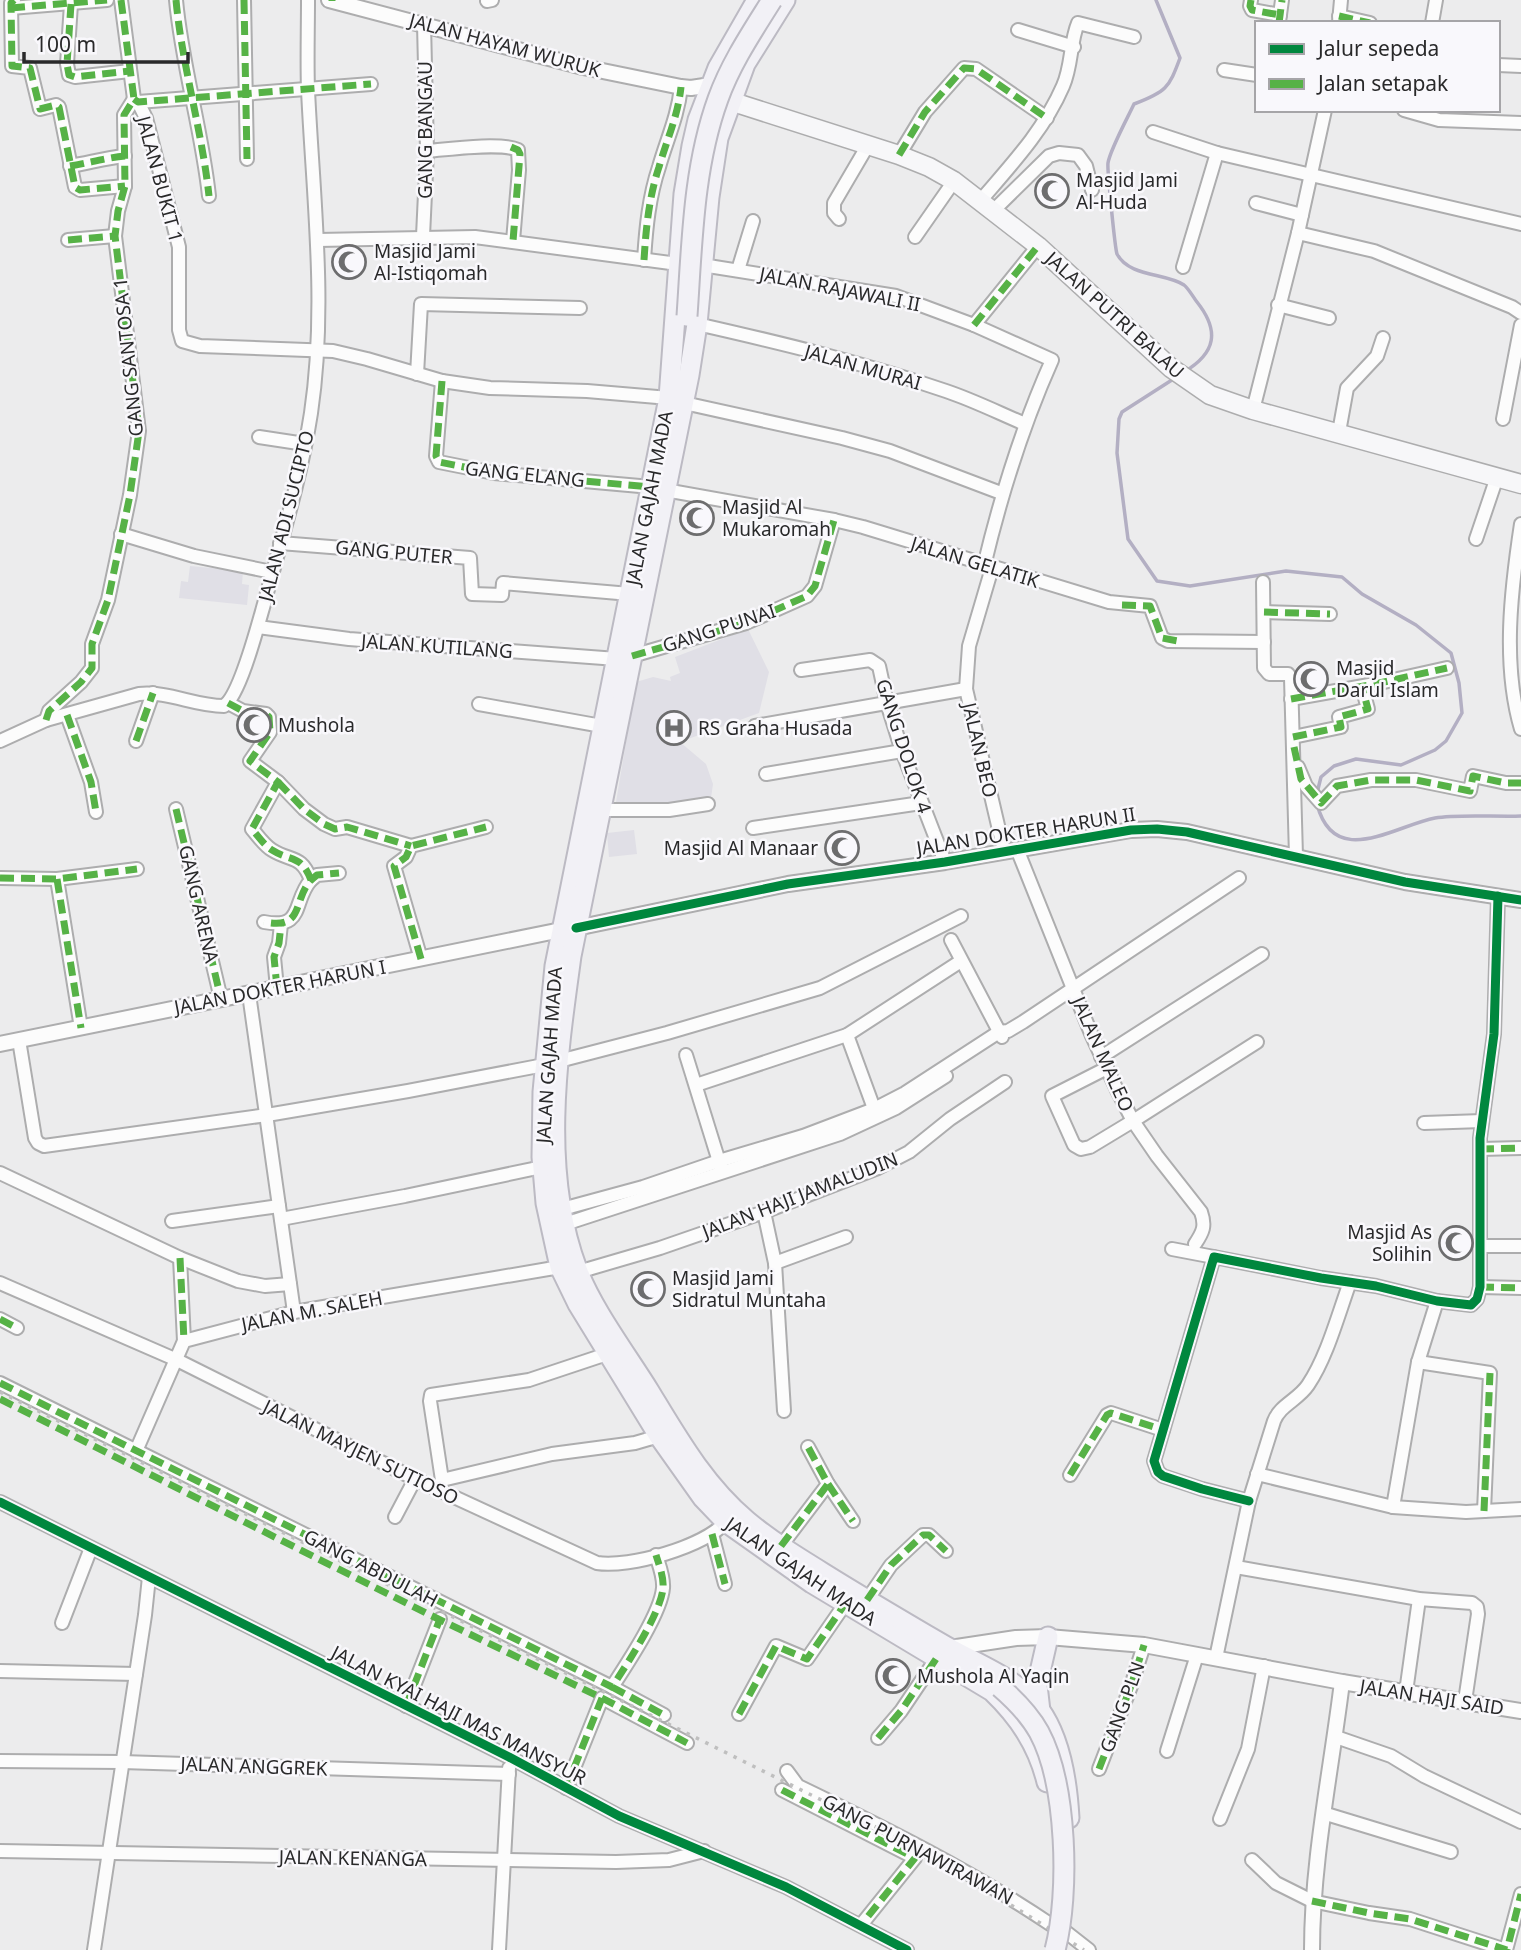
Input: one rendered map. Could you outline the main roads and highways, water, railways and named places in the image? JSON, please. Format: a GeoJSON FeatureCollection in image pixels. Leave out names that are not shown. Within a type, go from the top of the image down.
{"type":"FeatureCollection","features":[{"type":"Feature","properties":{"kind":"main road"},"geometry":{"type":"LineString","coordinates":[[756,5],[775,8],[780,1]]}},
{"type":"Feature","properties":{"kind":"main road"},"geometry":{"type":"LineString","coordinates":[[673,345],[690,322],[697,193],[707,136],[718,100],[732,67],[780,1]]}},
{"type":"Feature","properties":{"kind":"main road","name":"JALAN GAJAH MADA"},"geometry":{"type":"LineString","coordinates":[[780,1],[770,24],[746,64],[718,138],[702,265],[690,322],[693,348],[676,401],[568,929],[542,1167],[546,1203],[569,1269],[612,1331],[699,1471],[746,1520],[780,1546],[867,1600],[942,1653]]}},
{"type":"Feature","properties":{"kind":"main road"},"geometry":{"type":"LineString","coordinates":[[756,5],[766,8],[770,13],[770,24]]}},
{"type":"Feature","properties":{"kind":"main road","name":"JALAN GAJAH MADA"},"geometry":{"type":"LineString","coordinates":[[676,401],[673,345],[688,166],[696,127],[718,68],[756,5]]}},
{"type":"Feature","properties":{"kind":"main road","name":"JALAN PUTRI BALAU"},"geometry":{"type":"LineString","coordinates":[[730,101],[899,155],[954,181],[1038,246],[1171,369],[1195,387],[1221,400],[1521,484]]}},
{"type":"Feature","properties":{"kind":"main road"},"geometry":{"type":"LineString","coordinates":[[696,127],[696,142],[703,147],[710,146],[718,138]]}},
{"type":"Feature","properties":{"kind":"main road"},"geometry":{"type":"LineString","coordinates":[[688,166],[694,158],[703,156],[708,159],[712,170]]}},
{"type":"Feature","properties":{"kind":"main road","name":"JALAN GAJAH MADA"},"geometry":{"type":"LineString","coordinates":[[568,929],[601,810],[599,782],[602,726],[624,657],[629,594],[658,489]]}},
{"type":"Feature","properties":{"kind":"main road","name":"JALAN GAJAH MADA"},"geometry":{"type":"LineString","coordinates":[[550,1106],[573,1295],[607,1354],[703,1499],[719,1528],[845,1604],[993,1682],[1019,1688],[1044,1719],[1062,1764],[1069,1807],[1070,1886],[1060,1936],[1048,1950]]}},
{"type":"Feature","properties":{"kind":"main road"},"geometry":{"type":"LineString","coordinates":[[1029,1735],[1044,1719],[1037,1685],[1048,1637]]}},
{"type":"Feature","properties":{"kind":"main road"},"geometry":{"type":"LineString","coordinates":[[993,1682],[1018,1704],[1038,1731],[1049,1756],[1056,1784],[1063,1881],[1055,1950]]}},
{"type":"Feature","properties":{"kind":"main road","name":"JALAN GAJAH MADA"},"geometry":{"type":"LineString","coordinates":[[993,1682],[1029,1735],[1042,1764],[1050,1796],[1060,1936]]}},
{"type":"Feature","properties":{"kind":"waterway"},"geometry":{"type":"LineString","coordinates":[[1156,0],[1180,58],[1165,88],[1134,104],[1109,157],[1109,179],[1117,254],[1130,267],[1184,285],[1209,323],[1211,341],[1208,349],[1195,365],[1184,372]]}},
{"type":"Feature","properties":{"kind":"waterway"},"geometry":{"type":"LineString","coordinates":[[1175,378],[1122,412],[1119,419],[1117,453],[1128,539],[1157,581],[1190,586],[1286,571],[1342,577],[1362,594],[1416,625],[1451,653],[1459,683],[1462,713],[1446,741],[1435,750],[1401,765],[1356,759],[1334,766],[1321,777],[1317,793]]}},
{"type":"Feature","properties":{"kind":"waterway"},"geometry":{"type":"LineString","coordinates":[[1317,804],[1325,824],[1337,835],[1351,840],[1367,839],[1435,818],[1521,816]]}},
{"type":"Feature","properties":{"kind":"railway"},"geometry":{"type":"LineString","coordinates":[[0,1392],[922,1850],[1084,1950]]}},
{"type":"Feature","properties":{"kind":"place","name":"Masjid Jami Al-Huda"},"geometry":{"type":"Point","coordinates":[1052,191]}},
{"type":"Feature","properties":{"kind":"place","name":"Masjid Jami Al-Istiqomah"},"geometry":{"type":"Point","coordinates":[349,262]}},
{"type":"Feature","properties":{"kind":"place","name":"Masjid Al Mukaromah"},"geometry":{"type":"Point","coordinates":[697,518]}},
{"type":"Feature","properties":{"kind":"place","name":"Masjid Darul Islam"},"geometry":{"type":"Point","coordinates":[1311,679]}},
{"type":"Feature","properties":{"kind":"place","name":"Mushola"},"geometry":{"type":"Point","coordinates":[254,725]}},
{"type":"Feature","properties":{"kind":"place","name":"RS Graha Husada"},"geometry":{"type":"Point","coordinates":[674,728]}},
{"type":"Feature","properties":{"kind":"place","name":"Masjid Al Manaar"},"geometry":{"type":"Point","coordinates":[842,848]}},
{"type":"Feature","properties":{"kind":"place","name":"Masjid As Solihin"},"geometry":{"type":"Point","coordinates":[1456,1243]}},
{"type":"Feature","properties":{"kind":"place","name":"Masjid Jami Sidratul Muntaha"},"geometry":{"type":"Point","coordinates":[648,1289]}},
{"type":"Feature","properties":{"kind":"place","name":"Mushola Al Yaqin"},"geometry":{"type":"Point","coordinates":[893,1676]}}]}
